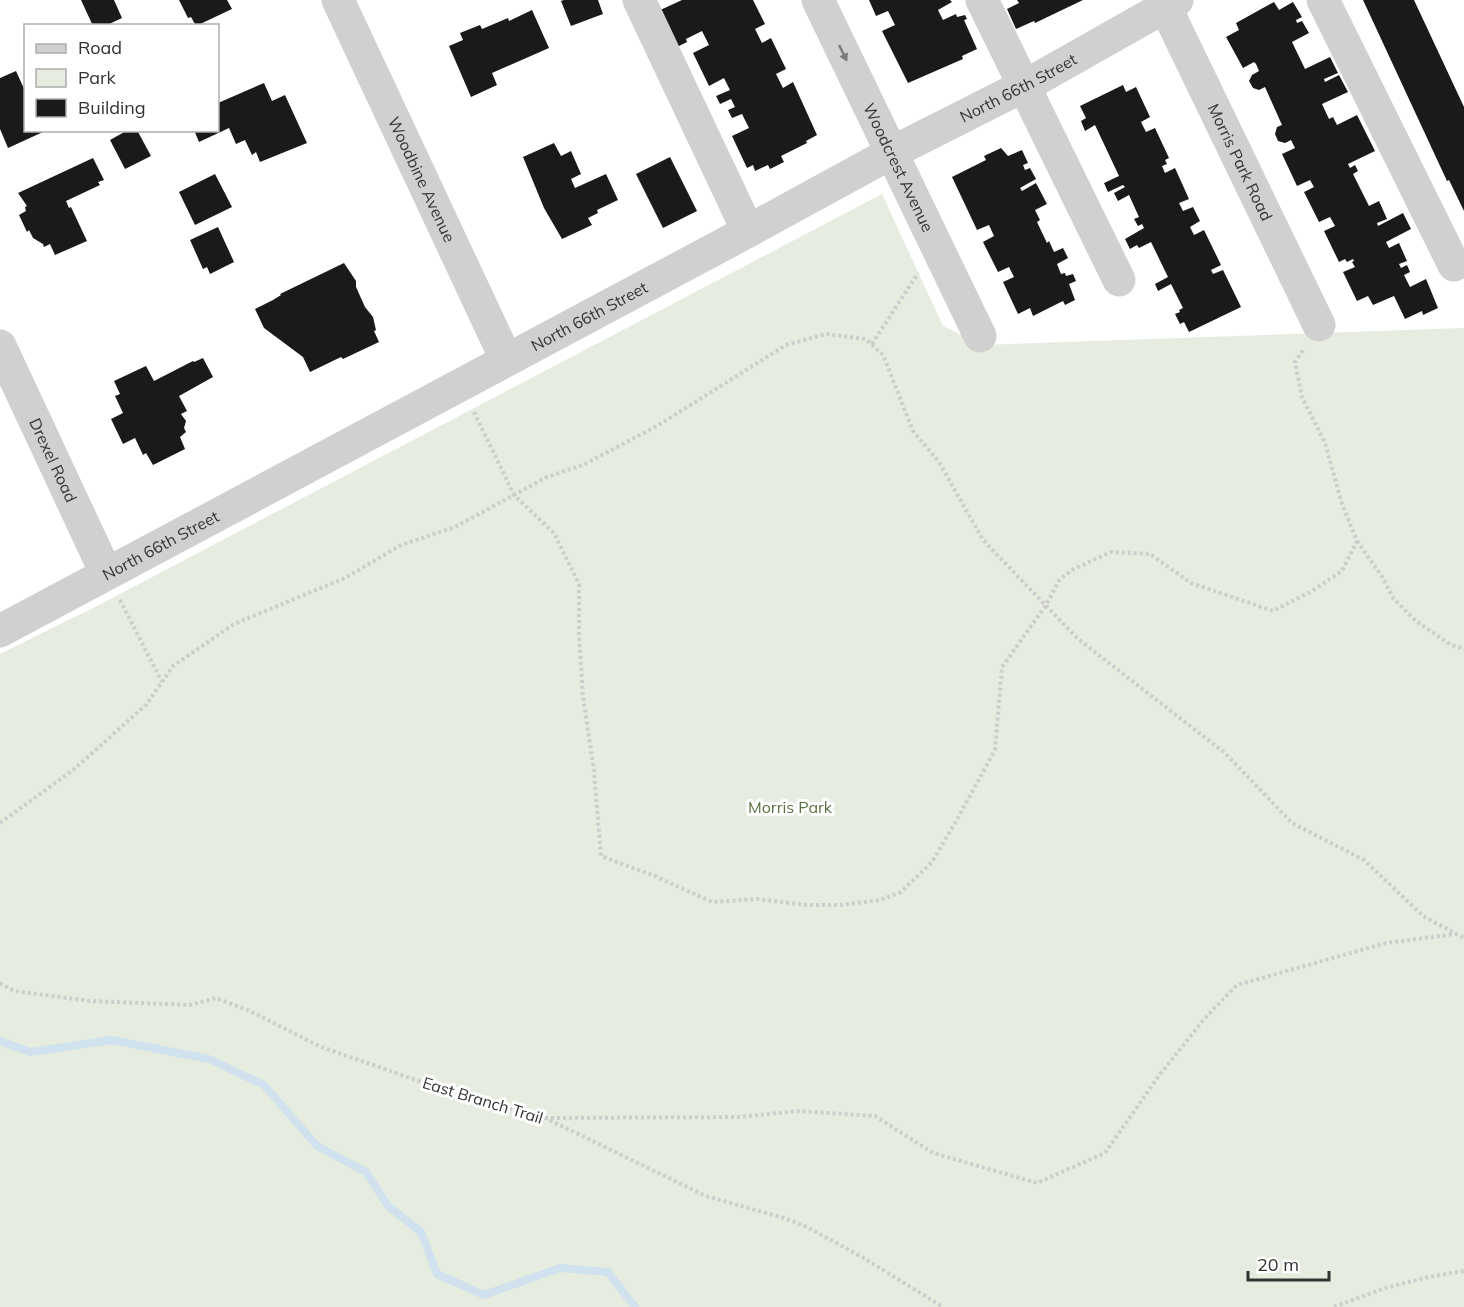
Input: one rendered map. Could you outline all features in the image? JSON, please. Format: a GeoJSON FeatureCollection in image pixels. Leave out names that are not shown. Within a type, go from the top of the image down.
{"type":"FeatureCollection","features":[{"type":"Feature","properties":{"kind":"street","name":"Woodbine Avenue"},"geometry":{"type":"LineString","coordinates":[[338,0],[506,359]]}},
{"type":"Feature","properties":{"kind":"street"},"geometry":{"type":"LineString","coordinates":[[639,0],[748,231]]}},
{"type":"Feature","properties":{"kind":"street","name":"Woodcrest Avenue"},"geometry":{"type":"LineString","coordinates":[[818,0],[980,336]]}},
{"type":"Feature","properties":{"kind":"street"},"geometry":{"type":"LineString","coordinates":[[982,0],[1119,280]]}},
{"type":"Feature","properties":{"kind":"street"},"geometry":{"type":"LineString","coordinates":[[1323,0],[1454,265]]}},
{"type":"Feature","properties":{"kind":"street","name":"North 66th Street"},"geometry":{"type":"LineString","coordinates":[[0,631],[891,153],[1023,86],[1168,2]]}},
{"type":"Feature","properties":{"kind":"street","name":"Morris Park Road"},"geometry":{"type":"LineString","coordinates":[[1168,2],[1319,325]]}},
{"type":"Feature","properties":{"kind":"street","name":"Drexel Road"},"geometry":{"type":"LineString","coordinates":[[0,346],[106,573]]}},
{"type":"Feature","properties":{"kind":"path"},"geometry":{"type":"LineString","coordinates":[[872,344],[936,245]]}},
{"type":"Feature","properties":{"kind":"path"},"geometry":{"type":"LineString","coordinates":[[1319,325],[1294,362],[1302,397],[1325,443],[1342,504],[1357,541],[1383,578],[1393,598],[1416,621],[1451,645],[1464,649]]}},
{"type":"Feature","properties":{"kind":"path"},"geometry":{"type":"LineString","coordinates":[[0,823],[73,770],[146,705],[173,666],[234,624],[345,578],[401,545],[454,527],[547,477],[585,464],[657,426],[786,345],[826,334],[866,339],[883,355],[913,431],[939,462],[983,540],[1078,639],[1225,753],[1292,823],[1364,860],[1423,916],[1464,938]]}},
{"type":"Feature","properties":{"kind":"path"},"geometry":{"type":"LineString","coordinates":[[461,384],[514,495],[554,533],[579,584],[583,697],[594,771],[601,856],[655,876],[712,902],[758,898],[807,905],[840,905],[880,900],[901,892],[932,862],[995,750],[1002,668],[1046,605],[1060,579],[1074,569],[1111,552],[1150,554],[1191,583],[1273,610],[1312,591],[1342,572],[1357,541]]}},
{"type":"Feature","properties":{"kind":"path"},"geometry":{"type":"LineString","coordinates":[[106,573],[162,682]]}},
{"type":"Feature","properties":{"kind":"path"},"geometry":{"type":"LineString","coordinates":[[545,1118],[739,1116],[798,1111],[875,1116],[933,1153],[1037,1183],[1105,1153],[1171,1060],[1205,1018],[1237,985],[1386,943],[1456,934]]}},
{"type":"Feature","properties":{"kind":"path","name":"East Branch Trail"},"geometry":{"type":"LineString","coordinates":[[0,983],[14,991],[90,1001],[190,1005],[216,998],[250,1011],[319,1046],[444,1090],[545,1118],[706,1196],[784,1218],[807,1227],[862,1257],[943,1307]]}},
{"type":"Feature","properties":{"kind":"path"},"geometry":{"type":"LineString","coordinates":[[1334,1307],[1385,1288],[1464,1271]]}},
{"type":"Feature","properties":{"kind":"green space","name":"Morris Park"},"geometry":{"type":"Polygon","coordinates":[[[882,194],[943,326],[982,345],[1464,328],[1464,1307],[0,1307],[0,654],[97,606],[882,194]]]}},
{"type":"Feature","properties":{"kind":"building"},"geometry":{"type":"Polygon","coordinates":[[[81,0],[114,0],[122,18],[109,24],[92,24],[81,0]]]}},
{"type":"Feature","properties":{"kind":"building"},"geometry":{"type":"Polygon","coordinates":[[[179,0],[227,0],[232,9],[200,24],[195,24],[191,17],[188,18],[179,0]]]}},
{"type":"Feature","properties":{"kind":"building"},"geometry":{"type":"Polygon","coordinates":[[[598,0],[603,14],[571,26],[561,1],[598,0]]]}},
{"type":"Feature","properties":{"kind":"building"},"geometry":{"type":"Polygon","coordinates":[[[682,0],[753,0],[765,24],[755,29],[762,43],[771,38],[786,69],[776,74],[783,88],[793,82],[817,135],[806,141],[807,143],[781,156],[784,162],[770,169],[768,165],[755,171],[753,165],[747,168],[732,136],[749,128],[742,114],[732,118],[728,110],[735,107],[731,99],[720,104],[716,96],[730,90],[724,78],[709,86],[693,53],[709,45],[702,31],[673,49],[656,12],[682,0]]]}},
{"type":"Feature","properties":{"kind":"building"},"geometry":{"type":"Polygon","coordinates":[[[869,0],[950,0],[952,2],[938,10],[943,20],[956,14],[957,17],[965,15],[967,19],[964,20],[977,49],[962,56],[963,59],[908,83],[882,31],[895,25],[888,11],[876,16],[869,0]]]}},
{"type":"Feature","properties":{"kind":"building"},"geometry":{"type":"Polygon","coordinates":[[[1017,0],[1083,0],[1035,23],[1034,21],[1016,29],[1007,9],[1019,3],[1017,0]]]}},
{"type":"Feature","properties":{"kind":"building"},"geometry":{"type":"Polygon","coordinates":[[[1363,0],[1414,0],[1464,107],[1464,211],[1449,180],[1447,181],[1363,0]]]}},
{"type":"Feature","properties":{"kind":"building"},"geometry":{"type":"Polygon","coordinates":[[[1274,2],[1279,10],[1293,2],[1302,17],[1296,20],[1297,23],[1302,21],[1309,33],[1292,42],[1305,69],[1330,57],[1338,73],[1324,79],[1325,82],[1339,75],[1348,92],[1322,104],[1329,119],[1333,117],[1337,125],[1357,115],[1375,151],[1348,164],[1350,168],[1355,165],[1358,171],[1353,174],[1369,206],[1379,201],[1387,219],[1377,223],[1378,226],[1403,213],[1411,229],[1386,242],[1389,248],[1399,243],[1407,261],[1399,264],[1401,268],[1407,265],[1410,272],[1404,275],[1410,287],[1426,279],[1438,308],[1423,315],[1422,311],[1405,319],[1394,296],[1373,305],[1368,296],[1357,301],[1343,272],[1355,267],[1352,262],[1354,261],[1353,259],[1347,262],[1345,259],[1339,262],[1324,231],[1335,226],[1330,217],[1319,222],[1304,192],[1314,187],[1310,180],[1297,186],[1282,154],[1295,148],[1291,140],[1285,143],[1278,141],[1275,134],[1277,127],[1282,125],[1265,87],[1259,90],[1253,88],[1249,81],[1252,75],[1259,71],[1256,64],[1254,62],[1243,68],[1226,37],[1239,30],[1236,23],[1274,2]]]}},
{"type":"Feature","properties":{"kind":"building"},"geometry":{"type":"Polygon","coordinates":[[[532,10],[549,48],[492,73],[497,85],[471,97],[449,46],[463,40],[460,33],[480,25],[482,29],[508,18],[509,21],[532,10]]]}},
{"type":"Feature","properties":{"kind":"building"},"geometry":{"type":"Polygon","coordinates":[[[16,71],[24,89],[24,132],[43,132],[8,148],[0,129],[0,78],[16,71]]]}},
{"type":"Feature","properties":{"kind":"building"},"geometry":{"type":"Polygon","coordinates":[[[264,83],[272,101],[285,95],[307,143],[260,162],[256,152],[252,155],[245,140],[236,144],[229,128],[199,142],[195,132],[219,132],[219,103],[264,83]]]}},
{"type":"Feature","properties":{"kind":"building"},"geometry":{"type":"Polygon","coordinates":[[[1123,85],[1126,92],[1136,87],[1150,117],[1141,122],[1146,132],[1155,128],[1169,158],[1165,160],[1167,164],[1162,166],[1165,173],[1175,168],[1189,199],[1179,203],[1183,211],[1193,207],[1200,221],[1190,227],[1194,235],[1204,230],[1221,265],[1211,270],[1213,274],[1223,270],[1241,307],[1189,332],[1184,322],[1180,324],[1175,314],[1183,308],[1171,284],[1158,291],[1155,284],[1168,277],[1151,242],[1139,248],[1137,245],[1130,249],[1125,239],[1144,228],[1142,224],[1138,226],[1134,219],[1139,217],[1129,195],[1118,201],[1114,193],[1125,187],[1123,185],[1108,192],[1104,183],[1119,176],[1095,125],[1085,131],[1081,121],[1086,118],[1080,106],[1123,85]]]}},
{"type":"Feature","properties":{"kind":"building"},"geometry":{"type":"Polygon","coordinates":[[[124,132],[138,132],[151,156],[125,169],[110,140],[124,132]]]}},
{"type":"Feature","properties":{"kind":"building"},"geometry":{"type":"Polygon","coordinates":[[[554,143],[561,156],[571,151],[581,174],[571,179],[575,188],[606,174],[618,200],[597,210],[598,213],[588,218],[592,225],[562,239],[544,208],[523,157],[554,143]]]}},
{"type":"Feature","properties":{"kind":"building"},"geometry":{"type":"Polygon","coordinates":[[[1001,148],[1008,156],[1022,150],[1028,163],[1023,165],[1025,170],[1030,168],[1036,179],[1020,188],[1022,191],[1036,183],[1047,204],[1035,210],[1040,220],[1037,222],[1054,252],[1063,248],[1068,258],[1057,264],[1061,274],[1065,273],[1066,276],[1073,274],[1076,281],[1069,284],[1075,300],[1065,305],[1063,301],[1033,316],[1030,308],[1018,314],[1003,282],[1014,277],[1009,267],[998,272],[983,242],[994,236],[989,225],[977,230],[952,177],[986,160],[984,156],[1001,148]]]}},
{"type":"Feature","properties":{"kind":"building"},"geometry":{"type":"Polygon","coordinates":[[[670,157],[697,211],[663,228],[636,174],[670,157]]]}},
{"type":"Feature","properties":{"kind":"building"},"geometry":{"type":"Polygon","coordinates":[[[93,158],[104,180],[98,182],[100,185],[66,201],[87,241],[55,255],[50,244],[44,247],[33,238],[29,230],[27,232],[19,215],[26,211],[27,206],[18,193],[93,158]]]}},
{"type":"Feature","properties":{"kind":"building"},"geometry":{"type":"Polygon","coordinates":[[[215,174],[232,207],[195,225],[179,192],[215,174]]]}},
{"type":"Feature","properties":{"kind":"building"},"geometry":{"type":"Polygon","coordinates":[[[218,227],[234,262],[210,274],[207,267],[203,269],[190,240],[218,227]]]}},
{"type":"Feature","properties":{"kind":"building"},"geometry":{"type":"Polygon","coordinates":[[[344,263],[356,281],[356,287],[365,307],[373,317],[376,330],[374,331],[379,342],[310,372],[303,357],[264,328],[255,309],[280,294],[344,263]]]}},
{"type":"Feature","properties":{"kind":"building"},"geometry":{"type":"Polygon","coordinates":[[[203,358],[213,377],[179,396],[187,411],[181,414],[186,421],[184,428],[186,432],[180,437],[185,449],[153,465],[146,453],[143,455],[135,438],[123,444],[111,419],[123,413],[115,396],[120,394],[114,381],[146,366],[154,381],[203,358]]]}},
{"type":"Feature","properties":{"kind":"waterway"},"geometry":{"type":"LineString","coordinates":[[0,1041],[30,1052],[112,1040],[209,1059],[264,1085],[317,1146],[366,1172],[388,1206],[421,1232],[437,1274],[484,1295],[560,1268],[608,1272],[635,1307]]}}]}
